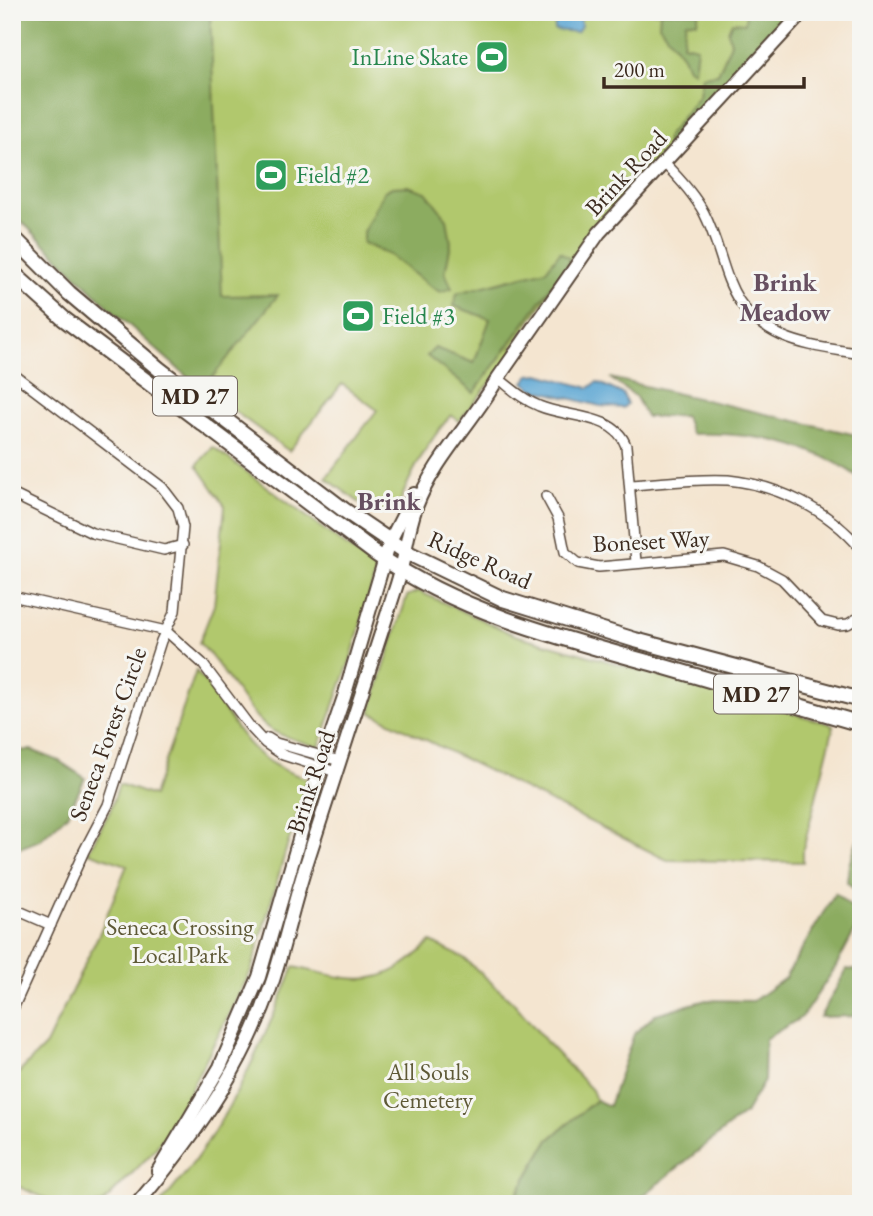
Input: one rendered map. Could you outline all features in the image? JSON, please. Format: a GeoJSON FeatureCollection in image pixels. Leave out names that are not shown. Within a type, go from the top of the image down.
{"type":"FeatureCollection","features":[{"type":"Feature","properties":{"kind":"highway","name":"Ridge Road"},"geometry":{"type":"LineString","coordinates":[[12,236],[69,293],[159,369],[344,509],[406,552],[503,599],[635,640],[861,700]]}},
{"type":"Feature","properties":{"kind":"highway","name":"Ridge Road"},"geometry":{"type":"LineString","coordinates":[[12,272],[64,319],[401,570],[507,621],[566,641],[861,724]]}},
{"type":"Feature","properties":{"kind":"main road","name":"Brink Road"},"geometry":{"type":"LineString","coordinates":[[148,1191],[220,1067],[259,977],[321,762],[352,672],[390,541],[427,470],[498,378],[599,233],[803,12]]}},
{"type":"Feature","properties":{"kind":"main road","name":"Brink Road"},"geometry":{"type":"LineString","coordinates":[[137,1204],[198,1129],[218,1098],[250,1037],[278,965],[305,866],[401,570],[417,505],[435,469],[484,402],[498,378]]}},
{"type":"Feature","properties":{"kind":"street"},"geometry":{"type":"LineString","coordinates":[[664,163],[684,183],[704,212],[733,291],[754,317],[773,331],[796,341],[861,354]]}},
{"type":"Feature","properties":{"kind":"street","name":"Seneca Forest Circle"},"geometry":{"type":"LineString","coordinates":[[12,373],[169,494],[182,517],[183,545],[176,605],[108,805],[84,851],[12,1011]]}},
{"type":"Feature","properties":{"kind":"street"},"geometry":{"type":"LineString","coordinates":[[498,378],[535,405],[604,423],[616,429],[626,446],[636,562]]}},
{"type":"Feature","properties":{"kind":"street"},"geometry":{"type":"LineString","coordinates":[[630,485],[716,480],[744,482],[813,508],[836,524],[861,549]]}},
{"type":"Feature","properties":{"kind":"street"},"geometry":{"type":"LineString","coordinates":[[12,494],[92,533],[164,550],[183,545]]}},
{"type":"Feature","properties":{"kind":"street","name":"Boneset Way"},"geometry":{"type":"LineString","coordinates":[[547,496],[558,518],[565,552],[578,563],[599,567],[710,556],[732,558],[758,565],[782,579],[822,621],[838,625],[848,624],[861,616]]}},
{"type":"Feature","properties":{"kind":"street"},"geometry":{"type":"LineString","coordinates":[[12,596],[166,631],[202,663],[251,728],[276,743],[321,762],[338,766]]}},
{"type":"Feature","properties":{"kind":"street"},"geometry":{"type":"LineString","coordinates":[[12,908],[51,925]]}},
{"type":"Feature","properties":{"kind":"green space"},"geometry":{"type":"Polygon","coordinates":[[[12,12],[793,12],[597,224],[512,348],[517,350],[459,421],[451,415],[434,436],[408,483],[398,508],[372,512],[326,478],[377,410],[342,384],[289,451],[190,379],[12,12]]]}},
{"type":"Feature","properties":{"kind":"green space"},"geometry":{"type":"Polygon","coordinates":[[[12,12],[210,12],[222,296],[278,295],[202,390],[111,309],[12,212],[12,12]]]}},
{"type":"Feature","properties":{"kind":"green space"},"geometry":{"type":"Polygon","coordinates":[[[660,12],[699,12],[697,22],[686,21],[683,44],[697,47],[694,71],[688,68],[683,56],[659,25],[660,12]]]}},
{"type":"Feature","properties":{"kind":"green space"},"geometry":{"type":"Polygon","coordinates":[[[746,12],[797,12],[668,151],[666,138],[699,95],[702,76],[718,74],[731,43],[728,31],[732,22],[745,23],[746,12]]]}},
{"type":"Feature","properties":{"kind":"green space"},"geometry":{"type":"Polygon","coordinates":[[[408,186],[426,192],[447,219],[451,243],[445,273],[452,288],[440,292],[389,255],[363,243],[363,233],[384,191],[392,187],[408,186]]]}},
{"type":"Feature","properties":{"kind":"green space"},"geometry":{"type":"Polygon","coordinates":[[[560,252],[571,259],[474,393],[427,356],[435,348],[474,363],[490,319],[454,306],[457,293],[546,270],[560,252]]]}},
{"type":"Feature","properties":{"kind":"green space"},"geometry":{"type":"Polygon","coordinates":[[[610,378],[861,436],[861,479],[842,466],[801,448],[736,435],[691,434],[685,416],[646,417],[636,397],[610,378]]]}},
{"type":"Feature","properties":{"kind":"green space"},"geometry":{"type":"Polygon","coordinates":[[[213,447],[373,566],[376,571],[351,658],[319,747],[268,728],[199,643],[214,605],[225,506],[197,465],[213,447]]]}},
{"type":"Feature","properties":{"kind":"green space"},"geometry":{"type":"Polygon","coordinates":[[[418,591],[515,635],[834,725],[803,850],[803,862],[667,860],[370,712],[407,596],[418,591]]]}},
{"type":"Feature","properties":{"kind":"green space","name":"Seneca Crossing Local Park"},"geometry":{"type":"Polygon","coordinates":[[[196,671],[252,747],[283,770],[306,778],[308,782],[251,971],[170,1129],[152,1153],[102,1204],[59,1204],[12,1184],[12,1080],[46,1045],[100,932],[127,865],[88,852],[110,811],[119,784],[153,796],[196,671]]]}},
{"type":"Feature","properties":{"kind":"green space"},"geometry":{"type":"Polygon","coordinates":[[[31,750],[59,761],[85,778],[68,814],[40,840],[12,851],[12,751],[31,750]]]}},
{"type":"Feature","properties":{"kind":"green space"},"geometry":{"type":"Polygon","coordinates":[[[861,840],[861,895],[847,882],[857,841],[861,840]]]}},
{"type":"Feature","properties":{"kind":"green space"},"geometry":{"type":"Polygon","coordinates":[[[835,893],[861,916],[861,919],[835,968],[802,1017],[765,1039],[764,1081],[746,1112],[633,1204],[511,1204],[549,1140],[596,1100],[609,1106],[634,1034],[656,1014],[706,1000],[753,1001],[785,978],[835,893]]]}},
{"type":"Feature","properties":{"kind":"green space","name":"All Souls Cemetery"},"geometry":{"type":"Polygon","coordinates":[[[431,942],[464,958],[514,1003],[592,1090],[596,1100],[549,1140],[511,1204],[160,1204],[202,1150],[237,1092],[294,967],[367,979],[397,969],[431,942]]]}},
{"type":"Feature","properties":{"kind":"green space"},"geometry":{"type":"Polygon","coordinates":[[[847,969],[861,971],[861,1005],[856,1016],[820,1017],[847,969]]]}},
{"type":"Feature","properties":{"kind":"water"},"geometry":{"type":"Polygon","coordinates":[[[554,12],[580,12],[581,26],[577,32],[555,30],[554,12]]]}},
{"type":"Feature","properties":{"kind":"water"},"geometry":{"type":"Polygon","coordinates":[[[539,374],[589,388],[597,382],[623,394],[627,404],[623,408],[600,406],[533,389],[524,382],[530,375],[539,374]]]}},
{"type":"Feature","properties":{"kind":"place","name":"InLine Skate"},"geometry":{"type":"Point","coordinates":[492,57]}},
{"type":"Feature","properties":{"kind":"place","name":"Field #2"},"geometry":{"type":"Point","coordinates":[271,175]}},
{"type":"Feature","properties":{"kind":"place","name":"Field #3"},"geometry":{"type":"Point","coordinates":[358,316]}},
{"type":"Feature","properties":{"kind":"district","name":"Brink Meadow"},"geometry":{"type":"Point","coordinates":[785,297]}},
{"type":"Feature","properties":{"kind":"district","name":"Brink"},"geometry":{"type":"Point","coordinates":[389,501]}}]}
